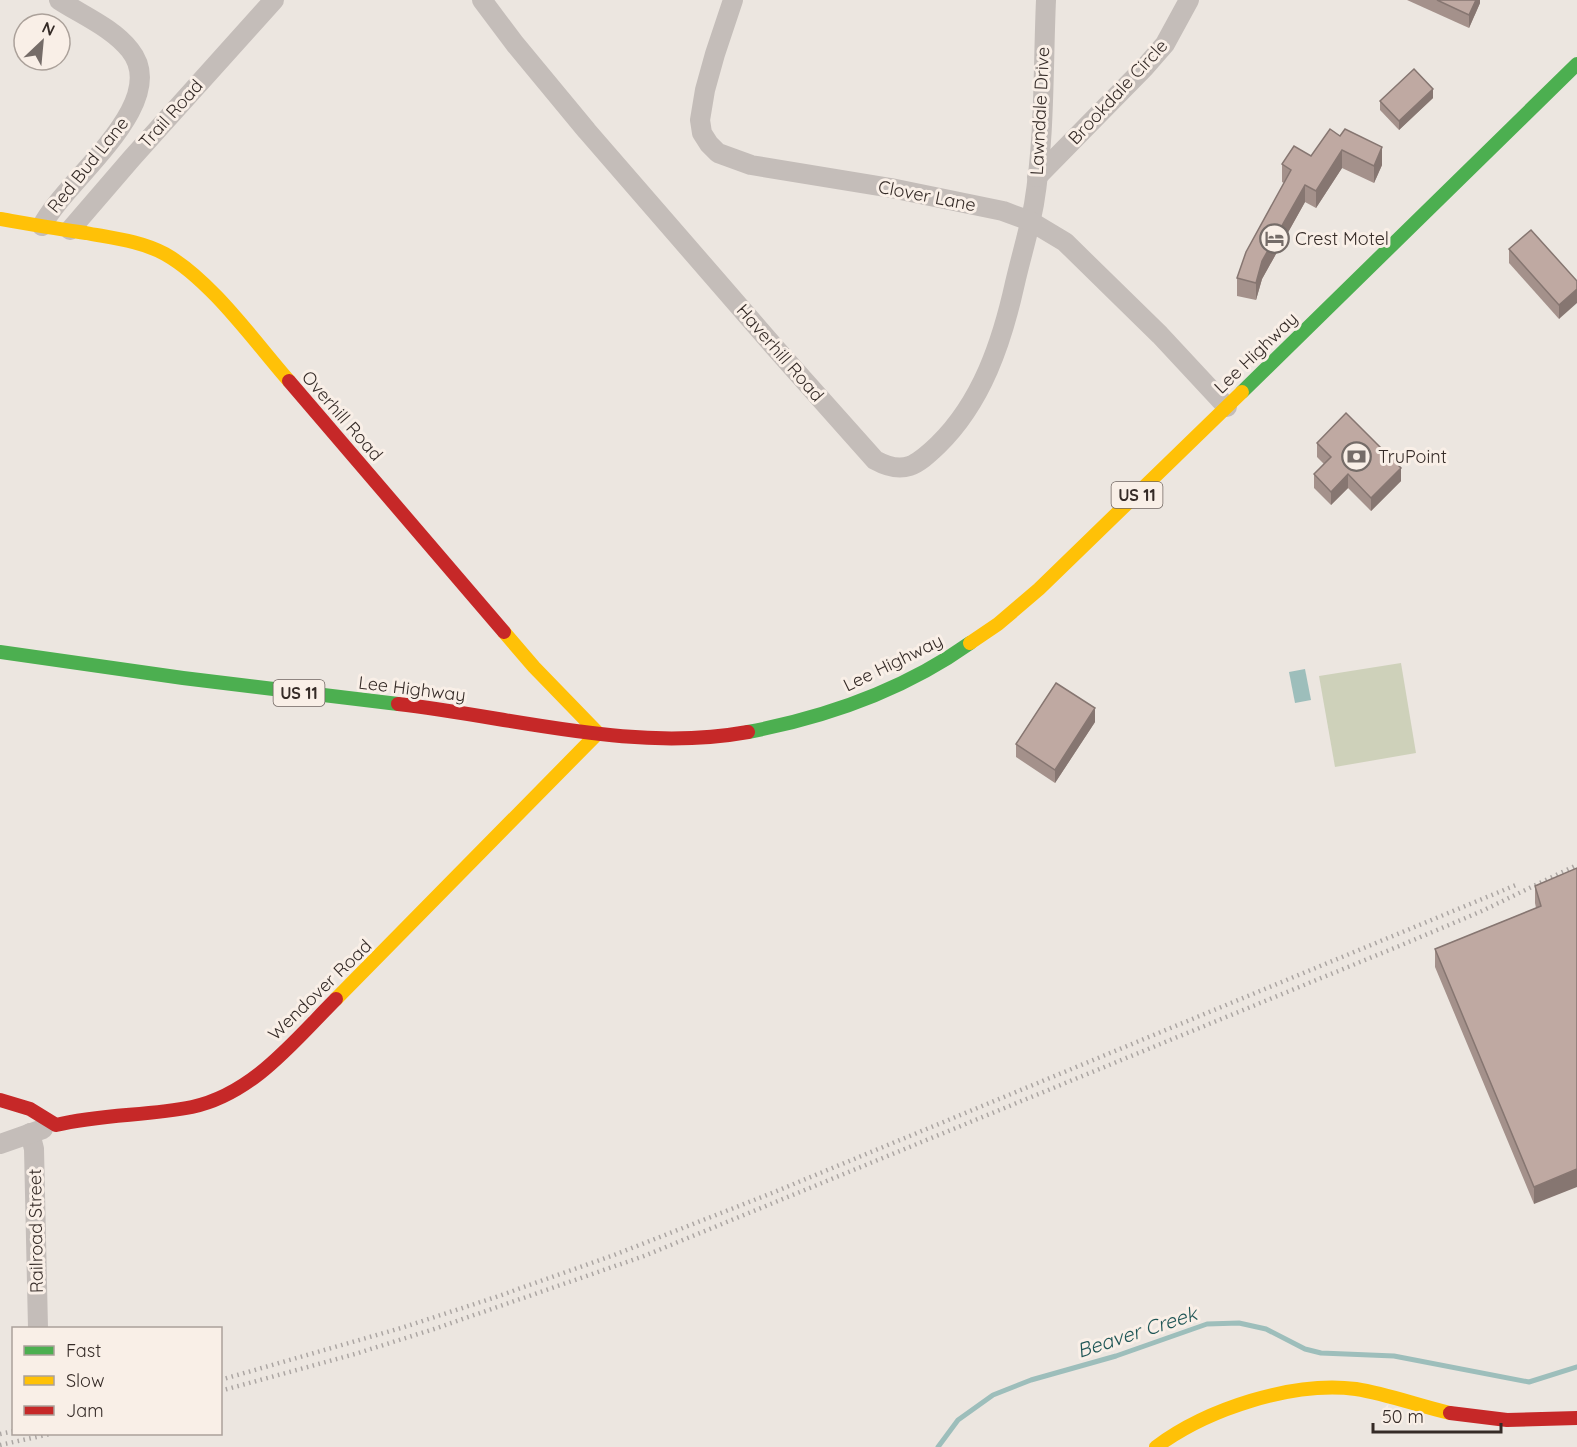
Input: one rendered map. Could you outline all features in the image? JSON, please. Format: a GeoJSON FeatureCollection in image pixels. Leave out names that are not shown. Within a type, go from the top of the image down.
{"type":"FeatureCollection","features":[{"type":"Feature","properties":{"kind":"street","name":"Red Bud Lane"},"geometry":{"type":"LineString","coordinates":[[42,226],[58,200],[128,117],[140,88],[137,60],[129,48],[112,34],[59,0]]}},
{"type":"Feature","properties":{"kind":"street","name":"Trail Road"},"geometry":{"type":"LineString","coordinates":[[70,230],[273,0]]}},
{"type":"Feature","properties":{"kind":"street","name":"Haverhill Road"},"geometry":{"type":"LineString","coordinates":[[482,0],[587,131],[875,460],[886,466],[907,467],[921,461],[966,411],[979,390],[992,362],[1007,319],[1030,221]]}},
{"type":"Feature","properties":{"kind":"street","name":"Clover Lane"},"geometry":{"type":"LineString","coordinates":[[733,0],[710,72],[700,120],[702,133],[708,144],[718,153],[751,165],[902,190],[1003,211],[1030,221],[1065,242],[1160,335],[1227,406]]}},
{"type":"Feature","properties":{"kind":"street","name":"Lawndale Drive"},"geometry":{"type":"LineString","coordinates":[[1030,221],[1041,128],[1046,0]]}},
{"type":"Feature","properties":{"kind":"street","name":"Brookdale Circle"},"geometry":{"type":"LineString","coordinates":[[1037,177],[1158,52],[1182,17],[1189,0]]}},
{"type":"Feature","properties":{"kind":"street","name":"Lee Highway"},"geometry":{"type":"LineString","coordinates":[[0,652],[183,678],[410,705],[598,733],[651,738],[751,731],[840,709],[917,676],[959,651],[1029,598],[1577,64]]}},
{"type":"Feature","properties":{"kind":"street","name":"Overhill Road"},"geometry":{"type":"LineString","coordinates":[[0,219],[124,240],[151,248],[166,255],[195,277],[225,307],[534,667],[598,733]]}},
{"type":"Feature","properties":{"kind":"street","name":"Wendover Road"},"geometry":{"type":"LineString","coordinates":[[56,1125],[88,1118],[154,1113],[194,1106],[218,1099],[259,1076],[598,733]]}},
{"type":"Feature","properties":{"kind":"street"},"geometry":{"type":"LineString","coordinates":[[0,1100],[25,1105],[41,1113],[56,1125]]}},
{"type":"Feature","properties":{"kind":"street"},"geometry":{"type":"LineString","coordinates":[[0,1144],[56,1125]]}},
{"type":"Feature","properties":{"kind":"street","name":"Railroad Street"},"geometry":{"type":"LineString","coordinates":[[30,1133],[34,1149],[38,1327]]}},
{"type":"Feature","properties":{"kind":"street"},"geometry":{"type":"LineString","coordinates":[[1156,1447],[1191,1423],[1220,1410],[1306,1389],[1331,1387],[1356,1389],[1436,1410],[1482,1418],[1526,1421],[1577,1418]]}},
{"type":"Feature","properties":{"kind":"green space"},"geometry":{"type":"Polygon","coordinates":[[[1401,663],[1416,753],[1335,767],[1319,676],[1401,663]]]}},
{"type":"Feature","properties":{"kind":"water"},"geometry":{"type":"Polygon","coordinates":[[[1305,669],[1311,700],[1295,703],[1289,672],[1305,669]]]}},
{"type":"Feature","properties":{"kind":"building"},"geometry":{"type":"Polygon","coordinates":[[[1437,0],[1476,0],[1469,15],[1437,0]]]}},
{"type":"Feature","properties":{"kind":"building"},"geometry":{"type":"Polygon","coordinates":[[[1414,69],[1433,89],[1399,121],[1380,101],[1414,69]]]}},
{"type":"Feature","properties":{"kind":"building"},"geometry":{"type":"Polygon","coordinates":[[[1330,129],[1340,136],[1345,129],[1382,147],[1374,166],[1342,150],[1316,191],[1305,185],[1262,261],[1256,283],[1237,278],[1246,252],[1291,170],[1282,164],[1294,146],[1311,156],[1330,129]]]}},
{"type":"Feature","properties":{"kind":"building"},"geometry":{"type":"Polygon","coordinates":[[[1531,230],[1577,281],[1577,289],[1559,305],[1509,249],[1531,230]]]}},
{"type":"Feature","properties":{"kind":"building"},"geometry":{"type":"Polygon","coordinates":[[[1346,413],[1401,468],[1371,498],[1348,474],[1331,492],[1314,474],[1331,457],[1317,443],[1346,413]]]}},
{"type":"Feature","properties":{"kind":"building"},"geometry":{"type":"Polygon","coordinates":[[[1056,683],[1095,708],[1055,770],[1016,744],[1056,683]]]}},
{"type":"Feature","properties":{"kind":"building"},"geometry":{"type":"Polygon","coordinates":[[[1577,868],[1577,1169],[1534,1187],[1435,949],[1541,906],[1535,886],[1577,868]]]}},
{"type":"Feature","properties":{"kind":"waterway","name":"Beaver Creek"},"geometry":{"type":"LineString","coordinates":[[938,1447],[958,1420],[993,1395],[1031,1380],[1116,1356],[1207,1324],[1239,1323],[1266,1329],[1305,1349],[1321,1353],[1394,1356],[1529,1382],[1577,1367]]}},
{"type":"Feature","properties":{"kind":"railway"},"geometry":{"type":"LineString","coordinates":[[222,1390],[355,1354],[434,1329],[644,1256],[1404,944],[1482,911],[1577,865]]}},
{"type":"Feature","properties":{"kind":"railway"},"geometry":{"type":"LineString","coordinates":[[222,1379],[401,1328],[614,1255],[772,1193],[1516,885]]}},
{"type":"Feature","properties":{"kind":"railway"},"geometry":{"type":"LineString","coordinates":[[0,1434],[12,1431]]}},
{"type":"Feature","properties":{"kind":"railway"},"geometry":{"type":"LineString","coordinates":[[0,1445],[45,1435]]}},
{"type":"Feature","properties":{"kind":"traffic: fast"},"geometry":{"type":"LineString","coordinates":[[1242,392],[1577,64]]}},
{"type":"Feature","properties":{"kind":"traffic: fast"},"geometry":{"type":"LineString","coordinates":[[748,732],[778,726],[864,700],[919,675],[970,643]]}},
{"type":"Feature","properties":{"kind":"traffic: fast"},"geometry":{"type":"LineString","coordinates":[[0,652],[183,678],[398,704]]}},
{"type":"Feature","properties":{"kind":"traffic: slow"},"geometry":{"type":"LineString","coordinates":[[0,219],[126,240],[165,254],[182,265],[215,295],[289,381]]}},
{"type":"Feature","properties":{"kind":"traffic: slow"},"geometry":{"type":"LineString","coordinates":[[970,643],[998,624],[1039,589],[1242,392]]}},
{"type":"Feature","properties":{"kind":"traffic: slow"},"geometry":{"type":"LineString","coordinates":[[336,999],[598,733],[534,667],[504,632]]}},
{"type":"Feature","properties":{"kind":"traffic: slow"},"geometry":{"type":"LineString","coordinates":[[1156,1447],[1177,1433],[1225,1410],[1251,1401],[1305,1389],[1356,1389],[1450,1413]]}},
{"type":"Feature","properties":{"kind":"traffic: jam"},"geometry":{"type":"LineString","coordinates":[[289,381],[504,632]]}},
{"type":"Feature","properties":{"kind":"traffic: jam"},"geometry":{"type":"LineString","coordinates":[[398,704],[617,736],[704,737],[748,732]]}},
{"type":"Feature","properties":{"kind":"traffic: jam"},"geometry":{"type":"LineString","coordinates":[[0,1100],[30,1109],[56,1125],[192,1107],[234,1091],[253,1078],[288,1048],[336,999]]}},
{"type":"Feature","properties":{"kind":"traffic: jam"},"geometry":{"type":"LineString","coordinates":[[1450,1413],[1507,1420],[1577,1418]]}},
{"type":"Feature","properties":{"kind":"place","name":"Crest Motel"},"geometry":{"type":"Point","coordinates":[1274,239]}},
{"type":"Feature","properties":{"kind":"place","name":"TruPoint"},"geometry":{"type":"Point","coordinates":[1357,457]}}]}
